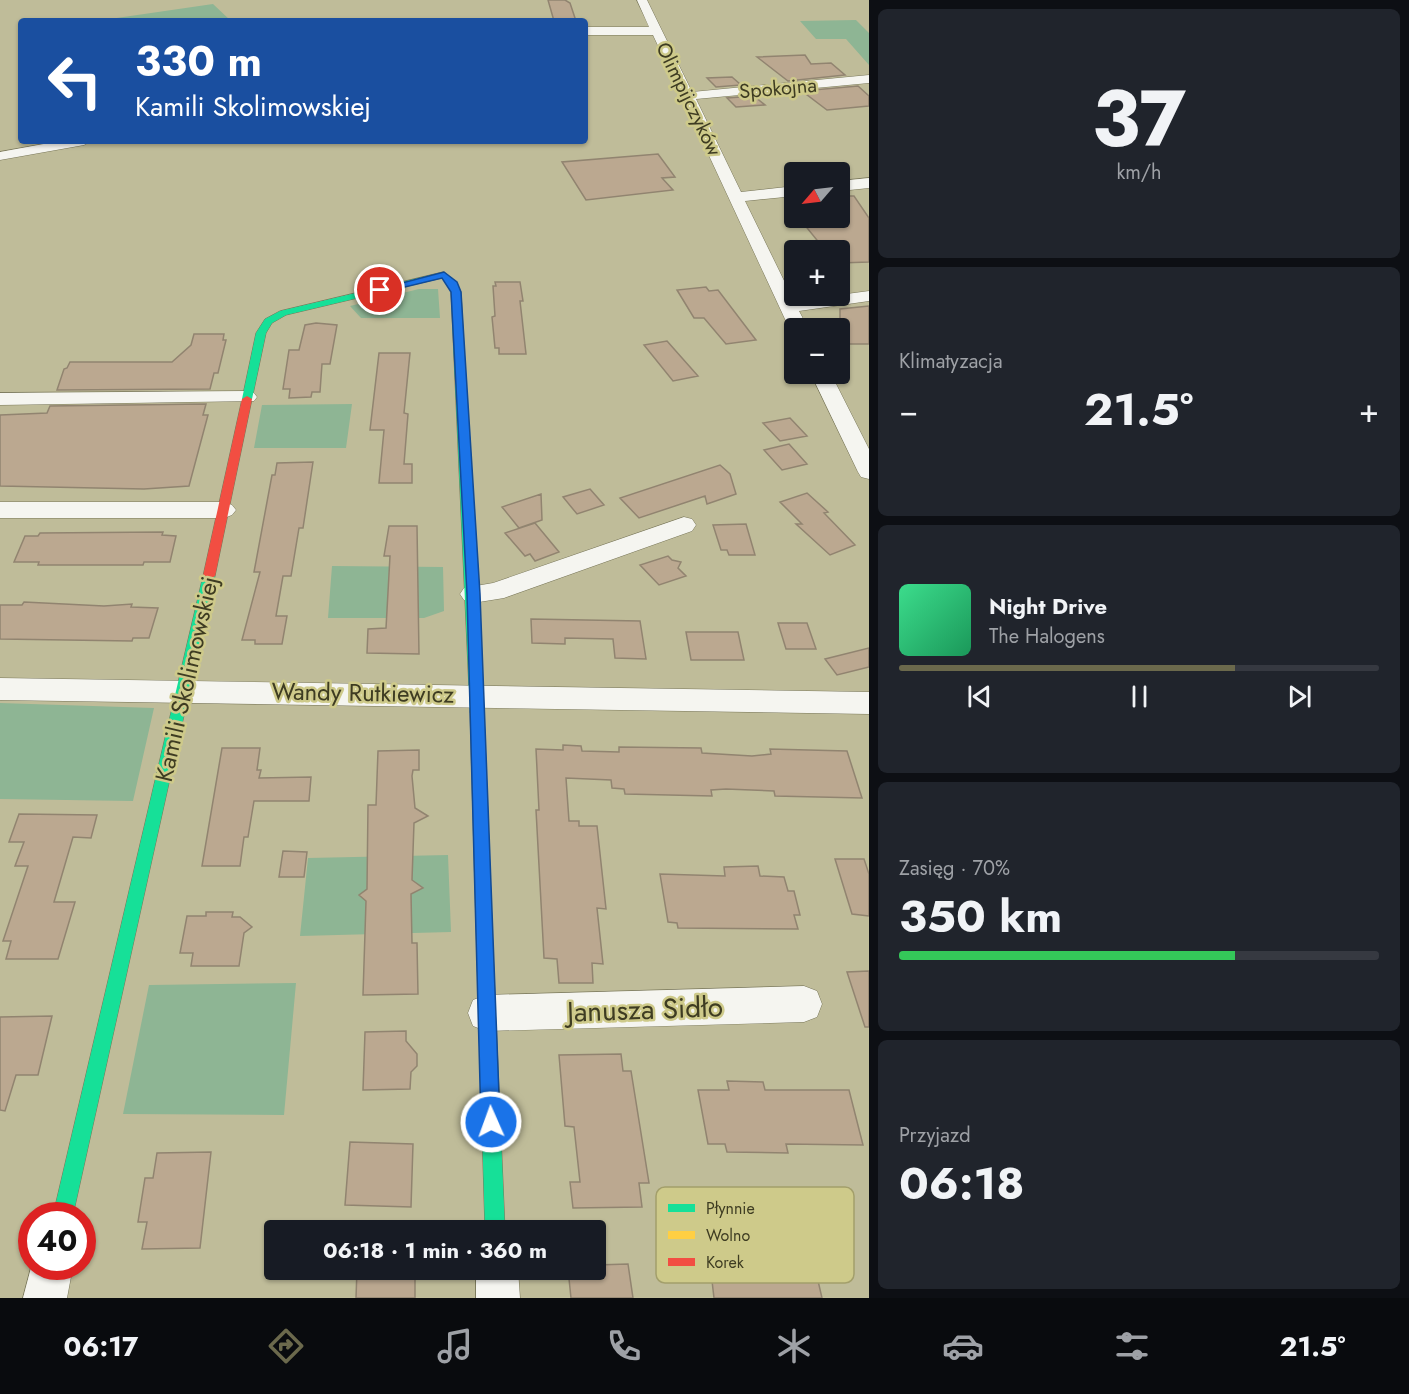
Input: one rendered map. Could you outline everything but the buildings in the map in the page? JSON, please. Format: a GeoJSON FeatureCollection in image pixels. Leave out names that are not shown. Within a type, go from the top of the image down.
{"type":"FeatureCollection","features":[{"type":"Feature","properties":{"kind":"street","name":"Olimpijczyków"},"geometry":{"type":"LineString","coordinates":[[642,0],[793,318]]}},
{"type":"Feature","properties":{"kind":"street"},"geometry":{"type":"LineString","coordinates":[[588,31],[656,31]]}},
{"type":"Feature","properties":{"kind":"street","name":"Spokojna"},"geometry":{"type":"LineString","coordinates":[[688,96],[869,79]]}},
{"type":"Feature","properties":{"kind":"street"},"geometry":{"type":"LineString","coordinates":[[0,156],[67,144]]}},
{"type":"Feature","properties":{"kind":"street"},"geometry":{"type":"LineString","coordinates":[[850,185],[869,183]]}},
{"type":"Feature","properties":{"kind":"street"},"geometry":{"type":"LineString","coordinates":[[736,197],[784,192]]}},
{"type":"Feature","properties":{"kind":"street","name":"Kamili Skolimowskiej"},"geometry":{"type":"LineString","coordinates":[[66,1202],[185,690],[261,333],[268,321],[275,316],[444,275],[453,284],[456,292],[473,594]]}},
{"type":"Feature","properties":{"kind":"street"},"geometry":{"type":"LineString","coordinates":[[788,307],[869,296]]}},
{"type":"Feature","properties":{"kind":"street"},"geometry":{"type":"LineString","coordinates":[[826,384],[869,472]]}},
{"type":"Feature","properties":{"kind":"street"},"geometry":{"type":"LineString","coordinates":[[0,399],[247,397]]}},
{"type":"Feature","properties":{"kind":"street"},"geometry":{"type":"LineString","coordinates":[[0,510],[224,510]]}},
{"type":"Feature","properties":{"kind":"street"},"geometry":{"type":"LineString","coordinates":[[495,1220],[473,594],[495,592],[684,525]]}},
{"type":"Feature","properties":{"kind":"street","name":"Wandy Rutkiewicz"},"geometry":{"type":"LineString","coordinates":[[0,689],[185,690],[869,703]]}},
{"type":"Feature","properties":{"kind":"street","name":"Janusza Sidło"},"geometry":{"type":"LineString","coordinates":[[486,1013],[804,1004]]}},
{"type":"Feature","properties":{"kind":"street"},"geometry":{"type":"LineString","coordinates":[[45,1298],[49,1280]]}},
{"type":"Feature","properties":{"kind":"street"},"geometry":{"type":"LineString","coordinates":[[497,1280],[498,1298]]}},
{"type":"Feature","properties":{"kind":"green space"},"geometry":{"type":"Polygon","coordinates":[[[213,4],[228,18],[117,18],[213,4]]]}},
{"type":"Feature","properties":{"kind":"green space"},"geometry":{"type":"Polygon","coordinates":[[[856,20],[869,33],[869,65],[846,39],[816,39],[800,21],[856,20]]]}},
{"type":"Feature","properties":{"kind":"green space"},"geometry":{"type":"Polygon","coordinates":[[[419,289],[438,289],[440,318],[361,318],[350,306],[419,289]]]}},
{"type":"Feature","properties":{"kind":"green space"},"geometry":{"type":"Polygon","coordinates":[[[352,404],[346,448],[254,448],[262,405],[352,404]]]}},
{"type":"Feature","properties":{"kind":"green space"},"geometry":{"type":"Polygon","coordinates":[[[332,566],[443,567],[444,611],[424,618],[328,618],[332,566]]]}},
{"type":"Feature","properties":{"kind":"green space"},"geometry":{"type":"Polygon","coordinates":[[[0,703],[154,708],[133,801],[0,799],[0,703]]]}},
{"type":"Feature","properties":{"kind":"green space"},"geometry":{"type":"Polygon","coordinates":[[[448,855],[451,932],[300,936],[308,858],[448,855]]]}},
{"type":"Feature","properties":{"kind":"green space"},"geometry":{"type":"Polygon","coordinates":[[[296,983],[284,1115],[123,1114],[149,985],[296,983]]]}},
{"type":"Feature","properties":{"kind":"traffic: fast"},"geometry":{"type":"LineString","coordinates":[[247,399],[261,333],[268,321],[283,313],[444,275],[453,284],[456,292],[477,712]]}},
{"type":"Feature","properties":{"kind":"traffic: fast"},"geometry":{"type":"LineString","coordinates":[[66,1202],[209,576]]}},
{"type":"Feature","properties":{"kind":"traffic: fast"},"geometry":{"type":"LineString","coordinates":[[484,926],[495,1220]]}},
{"type":"Feature","properties":{"kind":"traffic: slow"},"geometry":{"type":"LineString","coordinates":[[477,712],[484,926]]}},
{"type":"Feature","properties":{"kind":"traffic: jam"},"geometry":{"type":"LineString","coordinates":[[209,576],[247,399]]}},
{"type":"Feature","properties":{"kind":"route"},"geometry":{"type":"LineString","coordinates":[[380,290],[444,275],[453,284],[456,292],[473,594],[491,1122]]}}]}
